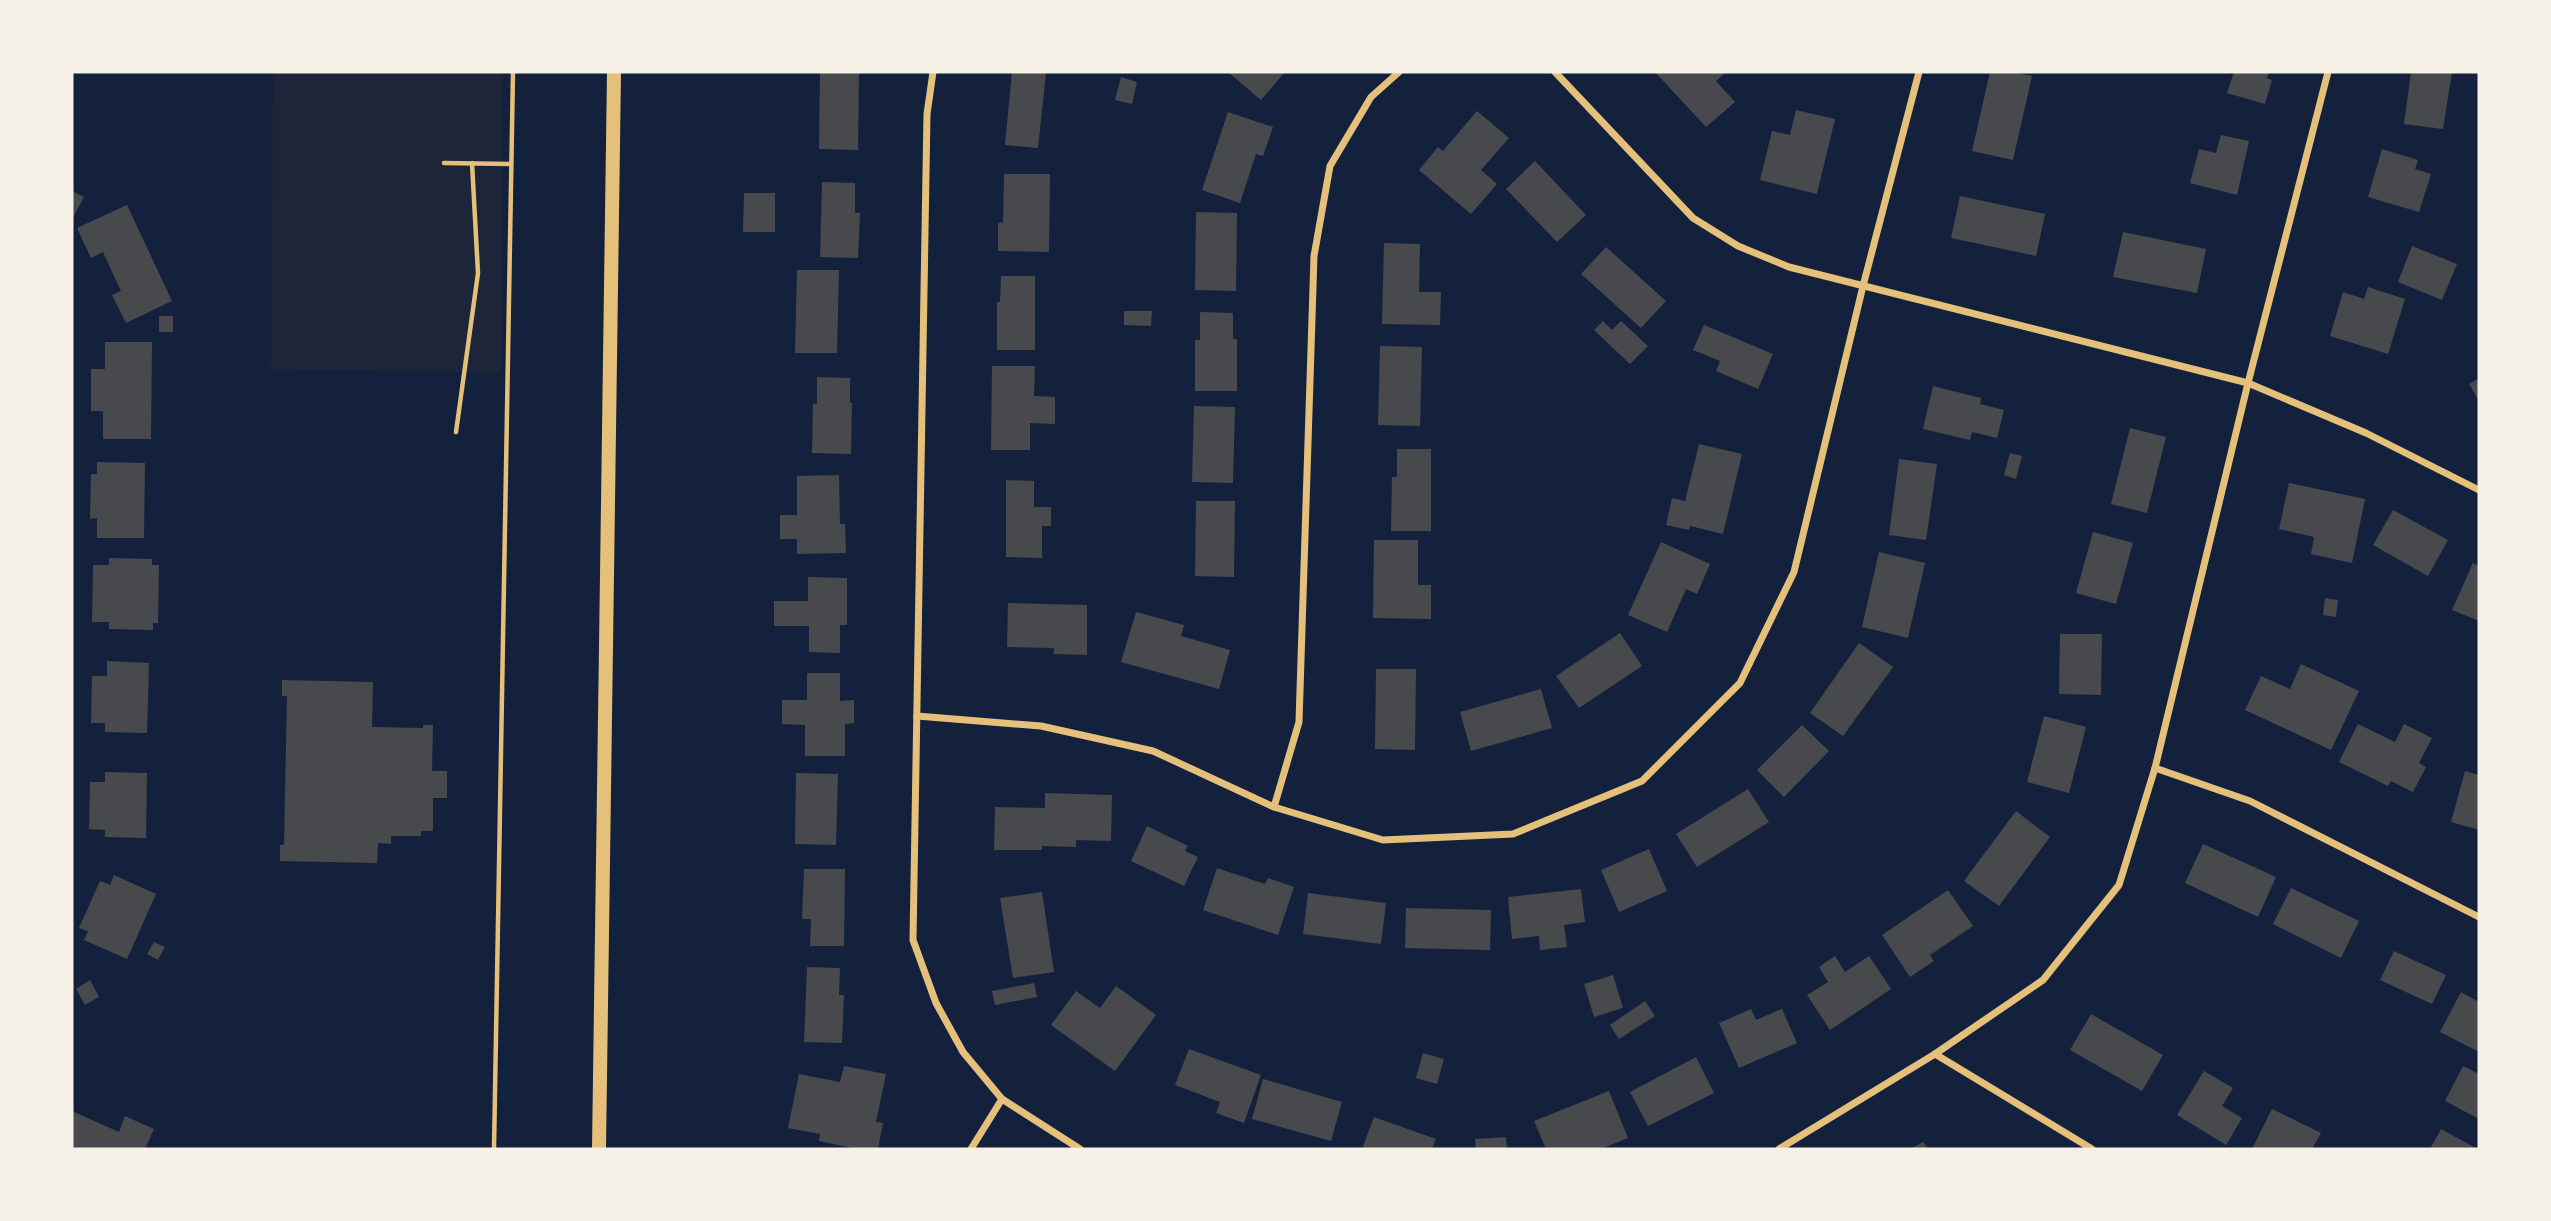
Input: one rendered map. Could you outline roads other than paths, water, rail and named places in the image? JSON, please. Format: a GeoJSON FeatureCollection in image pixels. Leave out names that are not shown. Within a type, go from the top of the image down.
{"type":"FeatureCollection","features":[{"type":"Feature","properties":{"kind":"main road"},"geometry":{"type":"LineString","coordinates":[[599,1149],[614,72]]}},
{"type":"Feature","properties":{"kind":"street"},"geometry":{"type":"LineString","coordinates":[[933,72],[927,128],[913,940],[936,1003],[963,1052],[1002,1099],[1080,1149]]}},
{"type":"Feature","properties":{"kind":"street"},"geometry":{"type":"LineString","coordinates":[[1274,807],[1299,722],[1314,256],[1330,166],[1371,97],[1399,72]]}},
{"type":"Feature","properties":{"kind":"street"},"geometry":{"type":"LineString","coordinates":[[1555,72],[1693,218],[1738,246],[1788,267],[2248,383],[2366,433],[2479,490]]}},
{"type":"Feature","properties":{"kind":"street"},"geometry":{"type":"LineString","coordinates":[[917,716],[1041,726],[1153,751],[1274,807],[1383,840],[1513,834],[1642,781],[1740,683],[1794,572],[1863,286],[1919,72]]}},
{"type":"Feature","properties":{"kind":"street"},"geometry":{"type":"LineString","coordinates":[[1779,1149],[1936,1054],[2043,981],[2119,885],[2155,768],[2248,383],[2328,72]]}},
{"type":"Feature","properties":{"kind":"street"},"geometry":{"type":"LineString","coordinates":[[2155,768],[2250,801],[2479,918]]}},
{"type":"Feature","properties":{"kind":"street"},"geometry":{"type":"LineString","coordinates":[[1936,1054],[2092,1149]]}},
{"type":"Feature","properties":{"kind":"street"},"geometry":{"type":"LineString","coordinates":[[971,1149],[1002,1099]]}}]}
